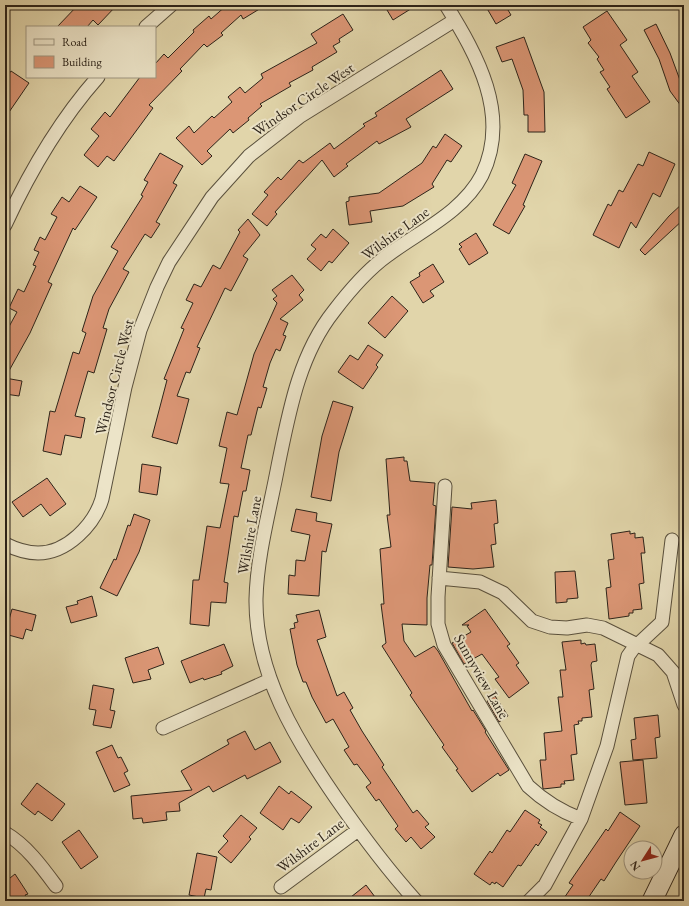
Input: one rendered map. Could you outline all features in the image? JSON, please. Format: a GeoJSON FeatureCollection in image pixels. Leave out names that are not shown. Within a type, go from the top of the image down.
{"type":"FeatureCollection","features":[{"type":"Feature","properties":{"kind":"street"},"geometry":{"type":"LineString","coordinates":[[147,26],[171,5]]}},
{"type":"Feature","properties":{"kind":"street","name":"Wilshire Lane"},"geometry":{"type":"LineString","coordinates":[[416,901],[395,878],[358,830],[311,762],[280,704],[263,658],[258,628],[256,600],[258,571],[291,405],[306,361],[317,338],[331,315],[350,290],[386,256],[446,215],[463,200],[475,186],[489,156],[492,126],[488,88],[473,52],[446,5]]}},
{"type":"Feature","properties":{"kind":"street","name":"Windsor Circle West"},"geometry":{"type":"LineString","coordinates":[[5,544],[16,549],[38,553],[60,547],[87,526],[94,517],[102,499],[125,387],[140,330],[157,287],[169,262],[212,197],[249,156],[293,121],[455,20]]}},
{"type":"Feature","properties":{"kind":"street"},"geometry":{"type":"LineString","coordinates":[[5,225],[26,181],[47,144],[72,108],[97,78]]}},
{"type":"Feature","properties":{"kind":"street","name":"Sunnyview Lane"},"geometry":{"type":"LineString","coordinates":[[445,486],[439,578],[438,624],[444,645],[528,786],[543,800],[563,812],[581,819]]}},
{"type":"Feature","properties":{"kind":"street"},"geometry":{"type":"LineString","coordinates":[[529,901],[545,885],[581,819],[607,746],[628,656],[637,645],[662,622],[672,540]]}},
{"type":"Feature","properties":{"kind":"street"},"geometry":{"type":"LineString","coordinates":[[439,578],[480,582],[503,593],[532,621],[550,627],[567,628],[587,625],[603,628],[658,655],[673,672],[684,705]]}},
{"type":"Feature","properties":{"kind":"street"},"geometry":{"type":"LineString","coordinates":[[163,728],[270,680]]}},
{"type":"Feature","properties":{"kind":"street","name":"Wilshire Lane"},"geometry":{"type":"LineString","coordinates":[[281,887],[358,830]]}},
{"type":"Feature","properties":{"kind":"street"},"geometry":{"type":"LineString","coordinates":[[5,833],[22,846],[35,859],[56,886]]}},
{"type":"Feature","properties":{"kind":"street"},"geometry":{"type":"LineString","coordinates":[[652,901],[684,835]]}},
{"type":"Feature","properties":{"kind":"building"},"geometry":{"type":"Polygon","coordinates":[[[78,5],[117,5],[98,25],[93,20],[88,26],[58,26],[78,5]]]}},
{"type":"Feature","properties":{"kind":"building"},"geometry":{"type":"Polygon","coordinates":[[[227,5],[266,5],[243,19],[241,15],[221,33],[223,35],[207,47],[204,44],[180,69],[182,71],[149,105],[153,108],[114,161],[107,156],[98,167],[84,155],[99,136],[91,129],[105,112],[110,117],[139,78],[156,78],[156,63],[164,54],[168,58],[194,32],[193,30],[209,16],[211,19],[227,5]]]}},
{"type":"Feature","properties":{"kind":"building"},"geometry":{"type":"Polygon","coordinates":[[[384,5],[417,5],[393,20],[384,5]]]}},
{"type":"Feature","properties":{"kind":"building"},"geometry":{"type":"Polygon","coordinates":[[[485,5],[505,5],[511,15],[496,24],[485,5]]]}},
{"type":"Feature","properties":{"kind":"building"},"geometry":{"type":"Polygon","coordinates":[[[607,11],[627,40],[620,45],[638,72],[632,76],[650,102],[626,118],[607,89],[610,87],[600,72],[604,70],[597,59],[599,57],[588,43],[591,40],[583,27],[607,11]]]}},
{"type":"Feature","properties":{"kind":"building"},"geometry":{"type":"Polygon","coordinates":[[[343,14],[353,30],[339,39],[340,42],[333,46],[337,52],[312,67],[313,70],[289,83],[291,86],[260,104],[262,106],[248,118],[249,120],[233,133],[230,129],[207,151],[212,156],[202,165],[176,138],[189,126],[194,133],[212,116],[214,118],[232,102],[228,97],[240,87],[245,93],[263,78],[261,74],[317,43],[311,34],[343,14]]]}},
{"type":"Feature","properties":{"kind":"building"},"geometry":{"type":"Polygon","coordinates":[[[656,24],[670,53],[684,91],[684,110],[670,91],[659,59],[644,30],[656,24]]]}},
{"type":"Feature","properties":{"kind":"building"},"geometry":{"type":"Polygon","coordinates":[[[524,37],[544,92],[545,132],[528,132],[528,115],[524,115],[523,90],[512,59],[502,62],[496,47],[524,37]]]}},
{"type":"Feature","properties":{"kind":"building"},"geometry":{"type":"Polygon","coordinates":[[[441,70],[453,89],[406,119],[411,127],[379,144],[377,141],[346,164],[348,166],[334,177],[322,160],[275,212],[277,214],[267,226],[252,214],[268,195],[264,192],[278,177],[281,180],[299,160],[303,163],[330,143],[334,149],[365,126],[363,124],[377,116],[375,113],[441,70]]]}},
{"type":"Feature","properties":{"kind":"building"},"geometry":{"type":"Polygon","coordinates":[[[11,71],[29,83],[5,118],[5,79],[11,71]]]}},
{"type":"Feature","properties":{"kind":"building"},"geometry":{"type":"Polygon","coordinates":[[[445,134],[462,146],[451,162],[447,160],[432,184],[434,187],[403,206],[370,211],[372,222],[349,225],[346,202],[349,201],[349,197],[379,193],[422,163],[433,146],[436,148],[445,134]]]}},
{"type":"Feature","properties":{"kind":"building"},"geometry":{"type":"Polygon","coordinates":[[[649,152],[675,164],[660,197],[653,193],[636,228],[631,222],[619,248],[593,235],[608,204],[611,206],[619,190],[623,192],[638,164],[643,166],[649,152]]]}},
{"type":"Feature","properties":{"kind":"building"},"geometry":{"type":"Polygon","coordinates":[[[160,153],[183,166],[173,183],[177,185],[156,222],[160,224],[151,238],[145,234],[123,269],[129,272],[109,309],[103,328],[107,329],[94,373],[88,371],[75,416],[85,418],[81,438],[65,435],[61,455],[43,451],[50,411],[55,412],[73,352],[79,354],[86,333],[82,331],[93,296],[118,251],[111,247],[143,196],[141,195],[148,182],[144,180],[160,153]]]}},
{"type":"Feature","properties":{"kind":"building"},"geometry":{"type":"Polygon","coordinates":[[[525,154],[542,161],[523,205],[525,206],[509,234],[493,225],[516,185],[512,183],[525,154]]]}},
{"type":"Feature","properties":{"kind":"building"},"geometry":{"type":"Polygon","coordinates":[[[80,186],[97,197],[75,230],[73,228],[48,282],[52,284],[30,333],[5,378],[5,334],[17,312],[9,308],[18,289],[24,292],[36,266],[33,265],[39,252],[34,250],[40,237],[45,240],[57,217],[51,214],[62,197],[69,202],[80,186]]]}},
{"type":"Feature","properties":{"kind":"building"},"geometry":{"type":"Polygon","coordinates":[[[684,202],[684,219],[645,255],[640,250],[669,216],[684,202]]]}},
{"type":"Feature","properties":{"kind":"building"},"geometry":{"type":"Polygon","coordinates":[[[248,219],[260,235],[243,256],[248,259],[231,291],[225,288],[197,347],[200,348],[190,373],[186,372],[177,396],[189,399],[177,444],[152,437],[167,380],[164,379],[184,329],[181,328],[193,303],[186,300],[194,284],[201,287],[213,265],[220,269],[240,232],[238,230],[248,219]]]}},
{"type":"Feature","properties":{"kind":"building"},"geometry":{"type":"Polygon","coordinates":[[[333,229],[349,243],[332,263],[329,261],[321,271],[307,259],[316,249],[311,245],[321,234],[326,238],[333,229]]]}},
{"type":"Feature","properties":{"kind":"building"},"geometry":{"type":"Polygon","coordinates":[[[476,233],[488,253],[469,265],[459,249],[462,247],[459,244],[476,233]]]}},
{"type":"Feature","properties":{"kind":"building"},"geometry":{"type":"Polygon","coordinates":[[[433,264],[444,282],[430,291],[434,296],[423,303],[410,282],[420,276],[419,273],[433,264]]]}},
{"type":"Feature","properties":{"kind":"building"},"geometry":{"type":"Polygon","coordinates":[[[292,275],[304,290],[299,295],[303,300],[280,319],[288,323],[283,335],[286,336],[280,351],[276,349],[270,363],[263,387],[267,388],[261,408],[258,407],[251,435],[248,435],[241,468],[250,470],[246,491],[243,491],[238,517],[234,516],[224,582],[228,583],[226,603],[211,602],[209,626],[190,624],[193,580],[199,580],[207,526],[220,528],[229,484],[220,483],[227,448],[219,446],[227,412],[237,415],[254,354],[277,303],[273,299],[277,296],[272,290],[292,275]]]}},
{"type":"Feature","properties":{"kind":"building"},"geometry":{"type":"Polygon","coordinates":[[[392,296],[408,311],[385,338],[368,323],[392,296]]]}},
{"type":"Feature","properties":{"kind":"building"},"geometry":{"type":"Polygon","coordinates":[[[368,345],[383,355],[376,365],[378,367],[363,389],[338,372],[350,355],[358,360],[368,345]]]}},
{"type":"Feature","properties":{"kind":"building"},"geometry":{"type":"Polygon","coordinates":[[[5,378],[22,381],[19,396],[5,394],[5,378]]]}},
{"type":"Feature","properties":{"kind":"building"},"geometry":{"type":"Polygon","coordinates":[[[333,401],[353,407],[339,452],[331,501],[311,497],[322,436],[333,401]]]}},
{"type":"Feature","properties":{"kind":"building"},"geometry":{"type":"Polygon","coordinates":[[[404,457],[404,461],[407,461],[410,481],[435,483],[433,505],[436,506],[432,565],[430,565],[427,598],[427,625],[402,624],[404,641],[415,657],[434,646],[509,770],[500,776],[498,773],[472,792],[456,770],[458,769],[442,747],[444,745],[410,695],[412,693],[382,646],[386,643],[381,604],[384,604],[380,549],[391,547],[387,515],[390,515],[386,459],[404,457]]]}},
{"type":"Feature","properties":{"kind":"building"},"geometry":{"type":"Polygon","coordinates":[[[142,464],[161,467],[157,495],[139,492],[142,464]]]}},
{"type":"Feature","properties":{"kind":"building"},"geometry":{"type":"Polygon","coordinates":[[[47,478],[66,504],[50,516],[41,504],[23,517],[12,502],[47,478]]]}},
{"type":"Feature","properties":{"kind":"building"},"geometry":{"type":"Polygon","coordinates":[[[496,500],[498,523],[494,524],[496,544],[491,545],[494,567],[473,569],[448,567],[452,507],[472,509],[471,503],[496,500]]]}},
{"type":"Feature","properties":{"kind":"building"},"geometry":{"type":"Polygon","coordinates":[[[296,509],[317,513],[316,521],[332,524],[326,552],[322,551],[319,596],[288,594],[289,575],[295,576],[296,560],[305,561],[310,535],[291,531],[296,509]]]}},
{"type":"Feature","properties":{"kind":"building"},"geometry":{"type":"Polygon","coordinates":[[[134,514],[150,520],[139,552],[117,596],[100,588],[114,559],[116,560],[128,525],[130,526],[134,514]]]}},
{"type":"Feature","properties":{"kind":"building"},"geometry":{"type":"Polygon","coordinates":[[[630,531],[630,534],[635,533],[635,538],[643,537],[645,553],[641,553],[644,583],[639,584],[642,609],[633,610],[633,613],[629,613],[629,616],[609,619],[606,588],[611,587],[608,560],[614,559],[611,534],[630,531]]]}},
{"type":"Feature","properties":{"kind":"building"},"geometry":{"type":"Polygon","coordinates":[[[575,571],[578,598],[567,599],[567,602],[556,603],[555,572],[575,571]]]}},
{"type":"Feature","properties":{"kind":"building"},"geometry":{"type":"Polygon","coordinates":[[[92,596],[97,616],[71,623],[66,607],[78,604],[77,601],[92,596]]]}},
{"type":"Feature","properties":{"kind":"building"},"geometry":{"type":"Polygon","coordinates":[[[12,609],[36,615],[32,631],[26,629],[23,639],[5,634],[12,609]]]}},
{"type":"Feature","properties":{"kind":"building"},"geometry":{"type":"Polygon","coordinates":[[[485,609],[510,644],[507,646],[519,663],[516,665],[529,683],[509,698],[495,679],[499,677],[482,654],[464,664],[452,643],[471,632],[467,626],[469,625],[462,625],[485,609]]]}},
{"type":"Feature","properties":{"kind":"building"},"geometry":{"type":"Polygon","coordinates":[[[319,610],[326,637],[317,640],[337,696],[344,692],[353,708],[350,710],[384,765],[382,767],[413,813],[417,810],[429,824],[425,827],[435,837],[421,849],[411,837],[406,842],[395,829],[398,826],[379,799],[376,801],[366,787],[371,783],[357,764],[354,765],[344,750],[349,747],[333,719],[326,723],[306,682],[303,682],[297,665],[290,629],[295,628],[294,623],[298,622],[296,615],[319,610]]]}},
{"type":"Feature","properties":{"kind":"building"},"geometry":{"type":"Polygon","coordinates":[[[581,640],[581,644],[595,644],[597,661],[592,662],[591,665],[594,689],[589,690],[592,717],[582,718],[582,721],[578,721],[579,724],[574,725],[577,754],[571,755],[574,780],[564,781],[565,784],[561,784],[561,787],[543,789],[540,760],[546,760],[544,733],[562,731],[558,697],[563,697],[560,670],[566,670],[562,642],[581,640]]]}},
{"type":"Feature","properties":{"kind":"building"},"geometry":{"type":"Polygon","coordinates":[[[224,644],[233,666],[221,672],[222,674],[204,680],[203,678],[190,683],[181,661],[224,644]]]}},
{"type":"Feature","properties":{"kind":"building"},"geometry":{"type":"Polygon","coordinates":[[[158,647],[164,664],[148,670],[151,679],[133,683],[125,658],[158,647]]]}},
{"type":"Feature","properties":{"kind":"building"},"geometry":{"type":"Polygon","coordinates":[[[93,685],[114,689],[110,710],[115,711],[111,728],[93,725],[96,710],[89,709],[93,685]]]}},
{"type":"Feature","properties":{"kind":"building"},"geometry":{"type":"Polygon","coordinates":[[[495,696],[508,716],[499,722],[487,701],[495,696]]]}},
{"type":"Feature","properties":{"kind":"building"},"geometry":{"type":"Polygon","coordinates":[[[658,715],[660,737],[655,738],[657,758],[633,760],[631,740],[636,739],[634,718],[658,715]]]}},
{"type":"Feature","properties":{"kind":"building"},"geometry":{"type":"Polygon","coordinates":[[[245,731],[255,750],[270,742],[281,762],[247,779],[245,775],[213,792],[209,786],[179,803],[180,811],[166,812],[167,820],[143,823],[142,818],[133,819],[131,796],[192,790],[181,771],[229,744],[227,740],[245,731]]]}},
{"type":"Feature","properties":{"kind":"building"},"geometry":{"type":"Polygon","coordinates":[[[112,745],[118,758],[121,757],[128,771],[124,773],[130,785],[114,792],[96,752],[112,745]]]}},
{"type":"Feature","properties":{"kind":"building"},"geometry":{"type":"Polygon","coordinates":[[[643,760],[647,803],[625,805],[620,762],[643,760]]]}},
{"type":"Feature","properties":{"kind":"building"},"geometry":{"type":"Polygon","coordinates":[[[37,783],[65,804],[52,821],[38,811],[35,815],[21,804],[37,783]]]}},
{"type":"Feature","properties":{"kind":"building"},"geometry":{"type":"Polygon","coordinates":[[[279,786],[289,794],[291,791],[312,807],[299,823],[291,818],[283,830],[260,813],[279,786]]]}},
{"type":"Feature","properties":{"kind":"building"},"geometry":{"type":"Polygon","coordinates":[[[525,810],[540,820],[538,823],[542,825],[540,827],[547,832],[538,846],[536,844],[521,866],[518,865],[503,887],[496,882],[495,884],[492,882],[490,885],[474,874],[490,851],[492,853],[507,830],[510,832],[525,810]]]}},
{"type":"Feature","properties":{"kind":"building"},"geometry":{"type":"Polygon","coordinates":[[[620,812],[640,826],[631,840],[623,840],[623,852],[604,881],[601,879],[586,901],[562,901],[573,885],[569,883],[606,829],[608,831],[620,812]]]}},
{"type":"Feature","properties":{"kind":"building"},"geometry":{"type":"Polygon","coordinates":[[[241,815],[257,828],[249,837],[251,839],[231,863],[218,852],[228,841],[223,836],[241,815]]]}},
{"type":"Feature","properties":{"kind":"building"},"geometry":{"type":"Polygon","coordinates":[[[79,830],[98,857],[81,869],[62,842],[79,830]]]}},
{"type":"Feature","properties":{"kind":"building"},"geometry":{"type":"Polygon","coordinates":[[[197,853],[217,857],[211,890],[206,889],[204,898],[189,895],[197,853]]]}},
{"type":"Feature","properties":{"kind":"building"},"geometry":{"type":"Polygon","coordinates":[[[15,874],[28,894],[25,895],[29,901],[8,901],[5,897],[5,882],[15,874]]]}},
{"type":"Feature","properties":{"kind":"building"},"geometry":{"type":"Polygon","coordinates":[[[366,885],[378,901],[346,901],[366,885]]]}}]}
